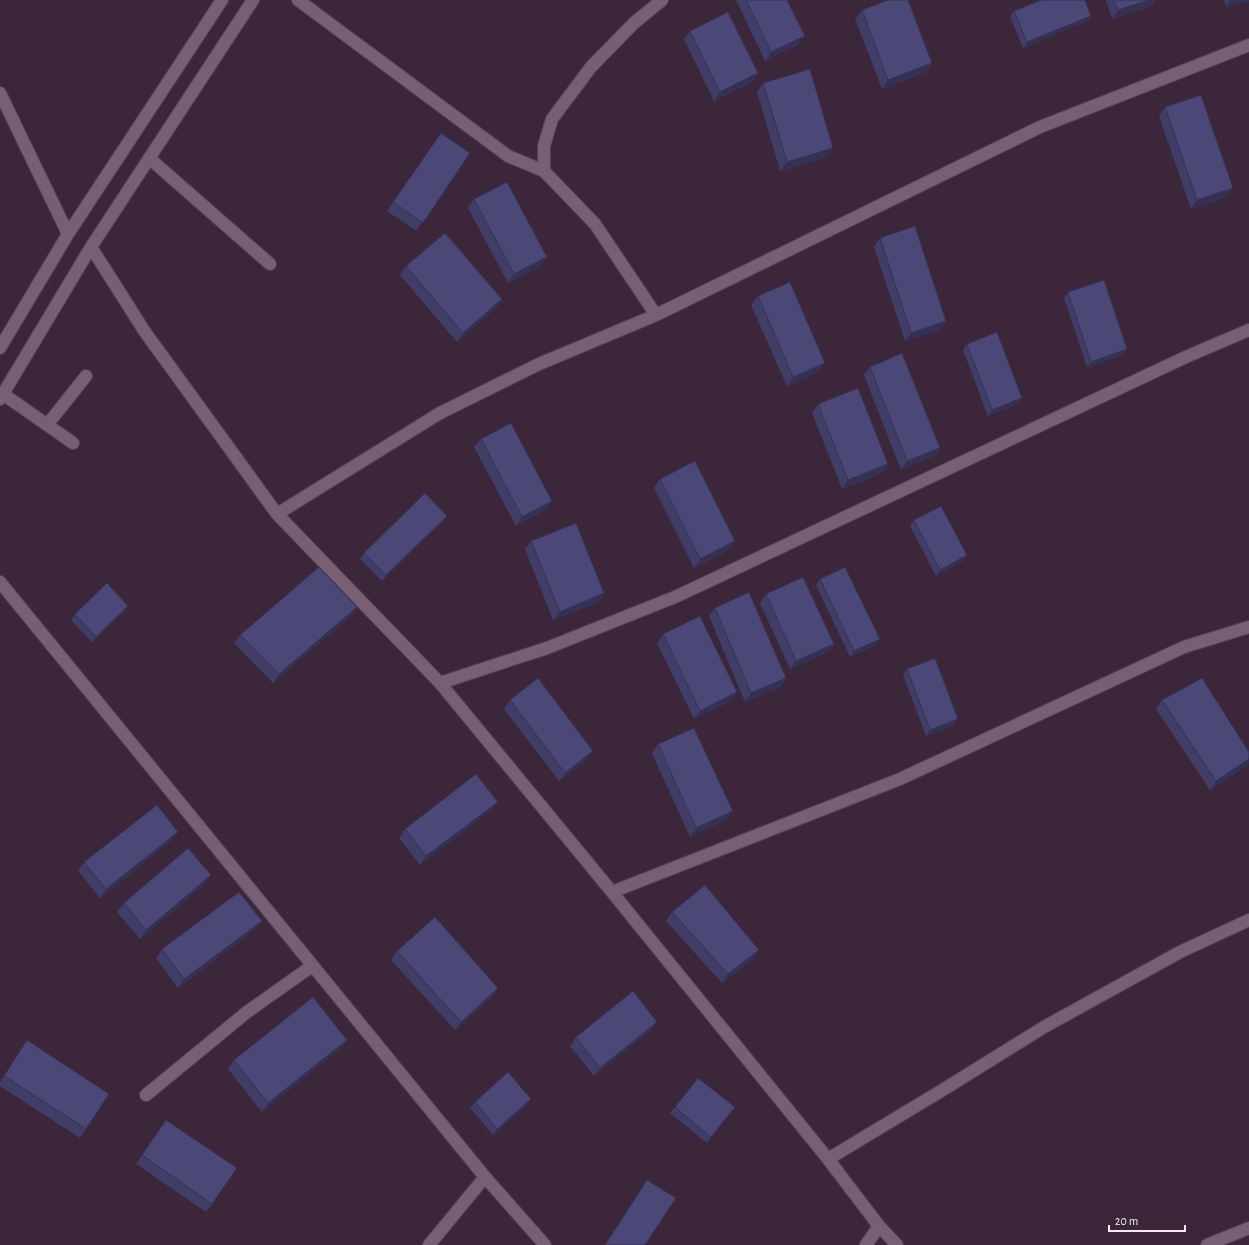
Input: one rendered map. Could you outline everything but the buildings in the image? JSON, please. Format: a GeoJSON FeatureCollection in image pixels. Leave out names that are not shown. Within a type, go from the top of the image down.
{"type":"FeatureCollection","features":[{"type":"Feature","properties":{"kind":"street"},"geometry":{"type":"LineString","coordinates":[[2,342],[68,234],[222,0]]}},
{"type":"Feature","properties":{"kind":"street"},"geometry":{"type":"LineString","coordinates":[[73,443],[2,396],[91,248],[254,0]]}},
{"type":"Feature","properties":{"kind":"street"},"geometry":{"type":"LineString","coordinates":[[298,0],[508,156],[544,171],[595,224],[656,315]]}},
{"type":"Feature","properties":{"kind":"street"},"geometry":{"type":"LineString","coordinates":[[544,171],[544,146],[552,119],[591,67],[634,23],[662,0]]}},
{"type":"Feature","properties":{"kind":"street"},"geometry":{"type":"LineString","coordinates":[[277,514],[440,413],[539,364],[656,315],[1040,128],[1249,45]]}},
{"type":"Feature","properties":{"kind":"street"},"geometry":{"type":"LineString","coordinates":[[0,93],[68,234]]}},
{"type":"Feature","properties":{"kind":"street"},"geometry":{"type":"LineString","coordinates":[[150,158],[270,264]]}},
{"type":"Feature","properties":{"kind":"street"},"geometry":{"type":"LineString","coordinates":[[91,248],[145,332],[277,514],[440,683],[612,892],[828,1159],[879,1226],[897,1245]]}},
{"type":"Feature","properties":{"kind":"street"},"geometry":{"type":"LineString","coordinates":[[440,683],[547,648],[675,597],[1188,356],[1249,330]]}},
{"type":"Feature","properties":{"kind":"street"},"geometry":{"type":"LineString","coordinates":[[47,425],[86,376]]}},
{"type":"Feature","properties":{"kind":"street"},"geometry":{"type":"LineString","coordinates":[[0,582],[485,1177],[545,1245]]}},
{"type":"Feature","properties":{"kind":"street"},"geometry":{"type":"LineString","coordinates":[[612,892],[900,779],[1184,647],[1249,627]]}},
{"type":"Feature","properties":{"kind":"street"},"geometry":{"type":"LineString","coordinates":[[828,1159],[1044,1027],[1180,952],[1249,920]]}},
{"type":"Feature","properties":{"kind":"street"},"geometry":{"type":"LineString","coordinates":[[146,1095],[247,1012],[312,966]]}},
{"type":"Feature","properties":{"kind":"street"},"geometry":{"type":"LineString","coordinates":[[429,1245],[485,1177]]}},
{"type":"Feature","properties":{"kind":"street"},"geometry":{"type":"LineString","coordinates":[[866,1245],[879,1226]]}},
{"type":"Feature","properties":{"kind":"street"},"geometry":{"type":"LineString","coordinates":[[1207,1245],[1249,1228]]}}]}
